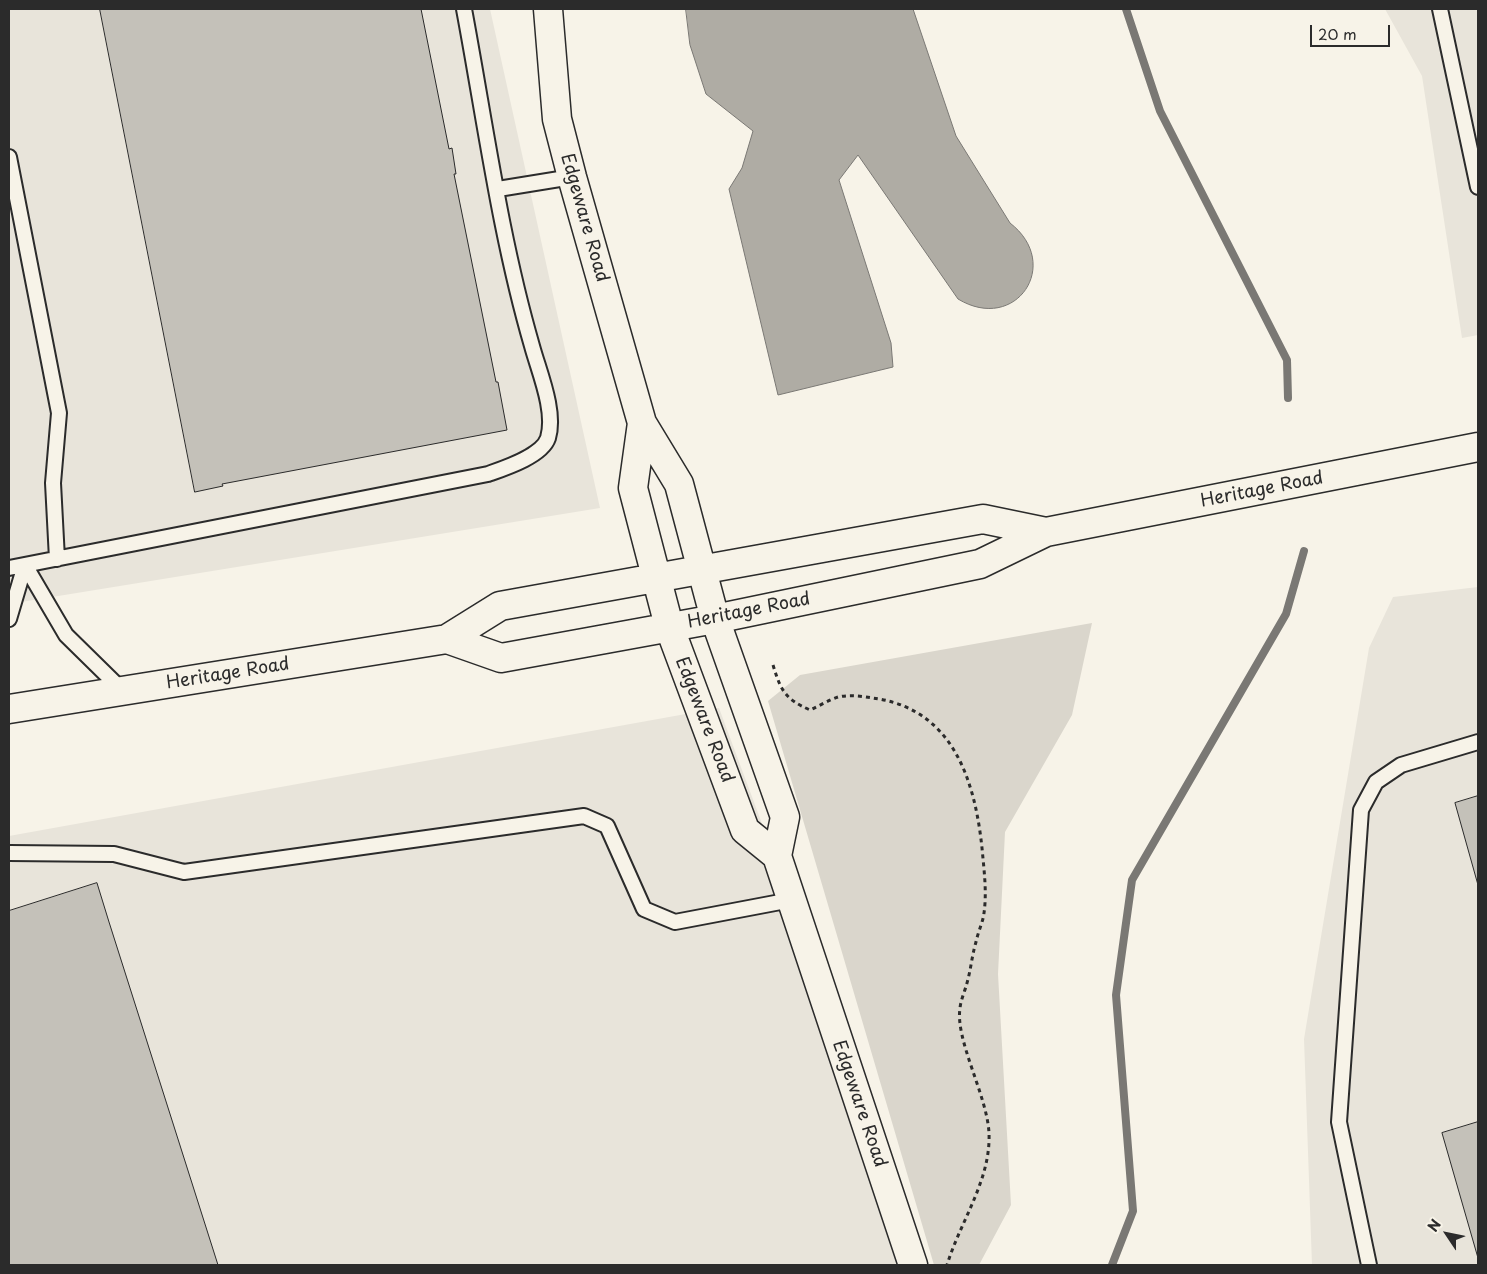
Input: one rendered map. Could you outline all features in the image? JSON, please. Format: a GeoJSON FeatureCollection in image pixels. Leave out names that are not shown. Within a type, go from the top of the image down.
{"type":"FeatureCollection","features":[{"type":"Feature","properties":{"kind":"main road","name":"Edgeware Road"},"geometry":{"type":"LineString","coordinates":[[548,9],[557,119],[642,423],[679,484],[715,619],[785,817],[777,856],[914,1265]]}},
{"type":"Feature","properties":{"kind":"main road","name":"Edgeware Road"},"geometry":{"type":"LineString","coordinates":[[642,423],[634,488],[669,626],[746,830],[777,856]]}},
{"type":"Feature","properties":{"kind":"main road","name":"Heritage Road"},"geometry":{"type":"LineString","coordinates":[[447,639],[501,658],[715,619],[980,564],[1046,532],[1478,447]]}},
{"type":"Feature","properties":{"kind":"main road","name":"Heritage Road"},"geometry":{"type":"LineString","coordinates":[[9,709],[447,639],[500,606],[983,519],[1046,532]]}},
{"type":"Feature","properties":{"kind":"lane"},"geometry":{"type":"LineString","coordinates":[[9,568],[488,474],[514,465],[538,451],[548,438],[550,407],[517,295],[464,9]]}},
{"type":"Feature","properties":{"kind":"lane"},"geometry":{"type":"LineString","coordinates":[[1440,9],[1478,187]]}},
{"type":"Feature","properties":{"kind":"lane"},"geometry":{"type":"LineString","coordinates":[[9,157],[59,413],[53,483],[58,559]]}},
{"type":"Feature","properties":{"kind":"lane"},"geometry":{"type":"LineString","coordinates":[[498,189],[572,177]]}},
{"type":"Feature","properties":{"kind":"lane"},"geometry":{"type":"LineString","coordinates":[[9,619],[25,565]]}},
{"type":"Feature","properties":{"kind":"lane"},"geometry":{"type":"LineString","coordinates":[[25,565],[66,635],[123,690]]}},
{"type":"Feature","properties":{"kind":"lane"},"geometry":{"type":"LineString","coordinates":[[1369,1265],[1339,1122],[1361,810],[1376,782],[1401,766],[1478,742]]}},
{"type":"Feature","properties":{"kind":"lane"},"geometry":{"type":"LineString","coordinates":[[9,853],[114,854],[184,872],[584,816],[607,826],[644,909],[675,922],[791,900]]}},
{"type":"Feature","properties":{"kind":"path"},"geometry":{"type":"LineString","coordinates":[[773,665],[779,685],[788,698],[810,710],[838,697],[861,696],[895,702],[918,712],[941,731],[952,747],[963,768],[975,801],[985,878],[984,914],[959,1009],[963,1037],[981,1090],[989,1132],[988,1149],[972,1205],[952,1248],[947,1265]]}},
{"type":"Feature","properties":{"kind":"shaded area"},"geometry":{"type":"Polygon","coordinates":[[[9,9],[490,9],[600,508],[9,604],[9,9]]]}},
{"type":"Feature","properties":{"kind":"shaded area"},"geometry":{"type":"Polygon","coordinates":[[[686,9],[913,9],[956,136],[1010,223],[1025,239],[1032,257],[1032,274],[1026,290],[1014,301],[998,308],[979,307],[958,299],[858,155],[839,180],[891,343],[893,367],[778,395],[729,189],[742,168],[753,131],[706,94],[690,45],[686,9]]]}},
{"type":"Feature","properties":{"kind":"shaded area"},"geometry":{"type":"Polygon","coordinates":[[[1385,9],[1478,9],[1478,335],[1462,338],[1422,76],[1385,9]]]}},
{"type":"Feature","properties":{"kind":"shaded area"},"geometry":{"type":"Polygon","coordinates":[[[1478,587],[1478,1265],[1312,1265],[1304,1039],[1369,648],[1393,597],[1478,587]]]}},
{"type":"Feature","properties":{"kind":"shaded area"},"geometry":{"type":"Polygon","coordinates":[[[1092,623],[1072,715],[1005,832],[998,974],[1011,1205],[979,1265],[934,1265],[768,701],[800,675],[1092,623]]]}},
{"type":"Feature","properties":{"kind":"shaded area"},"geometry":{"type":"Polygon","coordinates":[[[719,708],[926,1265],[9,1265],[9,836],[719,708]]]}},
{"type":"Feature","properties":{"kind":"building"},"geometry":{"type":"Polygon","coordinates":[[[100,9],[421,9],[449,149],[452,148],[456,174],[454,174],[507,430],[222,484],[223,486],[195,492],[100,9]]]}},
{"type":"Feature","properties":{"kind":"building"},"geometry":{"type":"Polygon","coordinates":[[[1478,796],[1478,885],[1455,803],[1478,796]]]}},
{"type":"Feature","properties":{"kind":"building"},"geometry":{"type":"Polygon","coordinates":[[[97,883],[218,1265],[9,1265],[9,911],[97,883]]]}},
{"type":"Feature","properties":{"kind":"building"},"geometry":{"type":"Polygon","coordinates":[[[1478,1122],[1478,1258],[1442,1133],[1478,1122]]]}},
{"type":"Feature","properties":{"kind":"waterway"},"geometry":{"type":"LineString","coordinates":[[1126,9],[1160,111],[1287,360],[1288,398]]}},
{"type":"Feature","properties":{"kind":"waterway"},"geometry":{"type":"LineString","coordinates":[[1112,1265],[1133,1211],[1116,995],[1132,880],[1286,614],[1304,551]]}}]}
